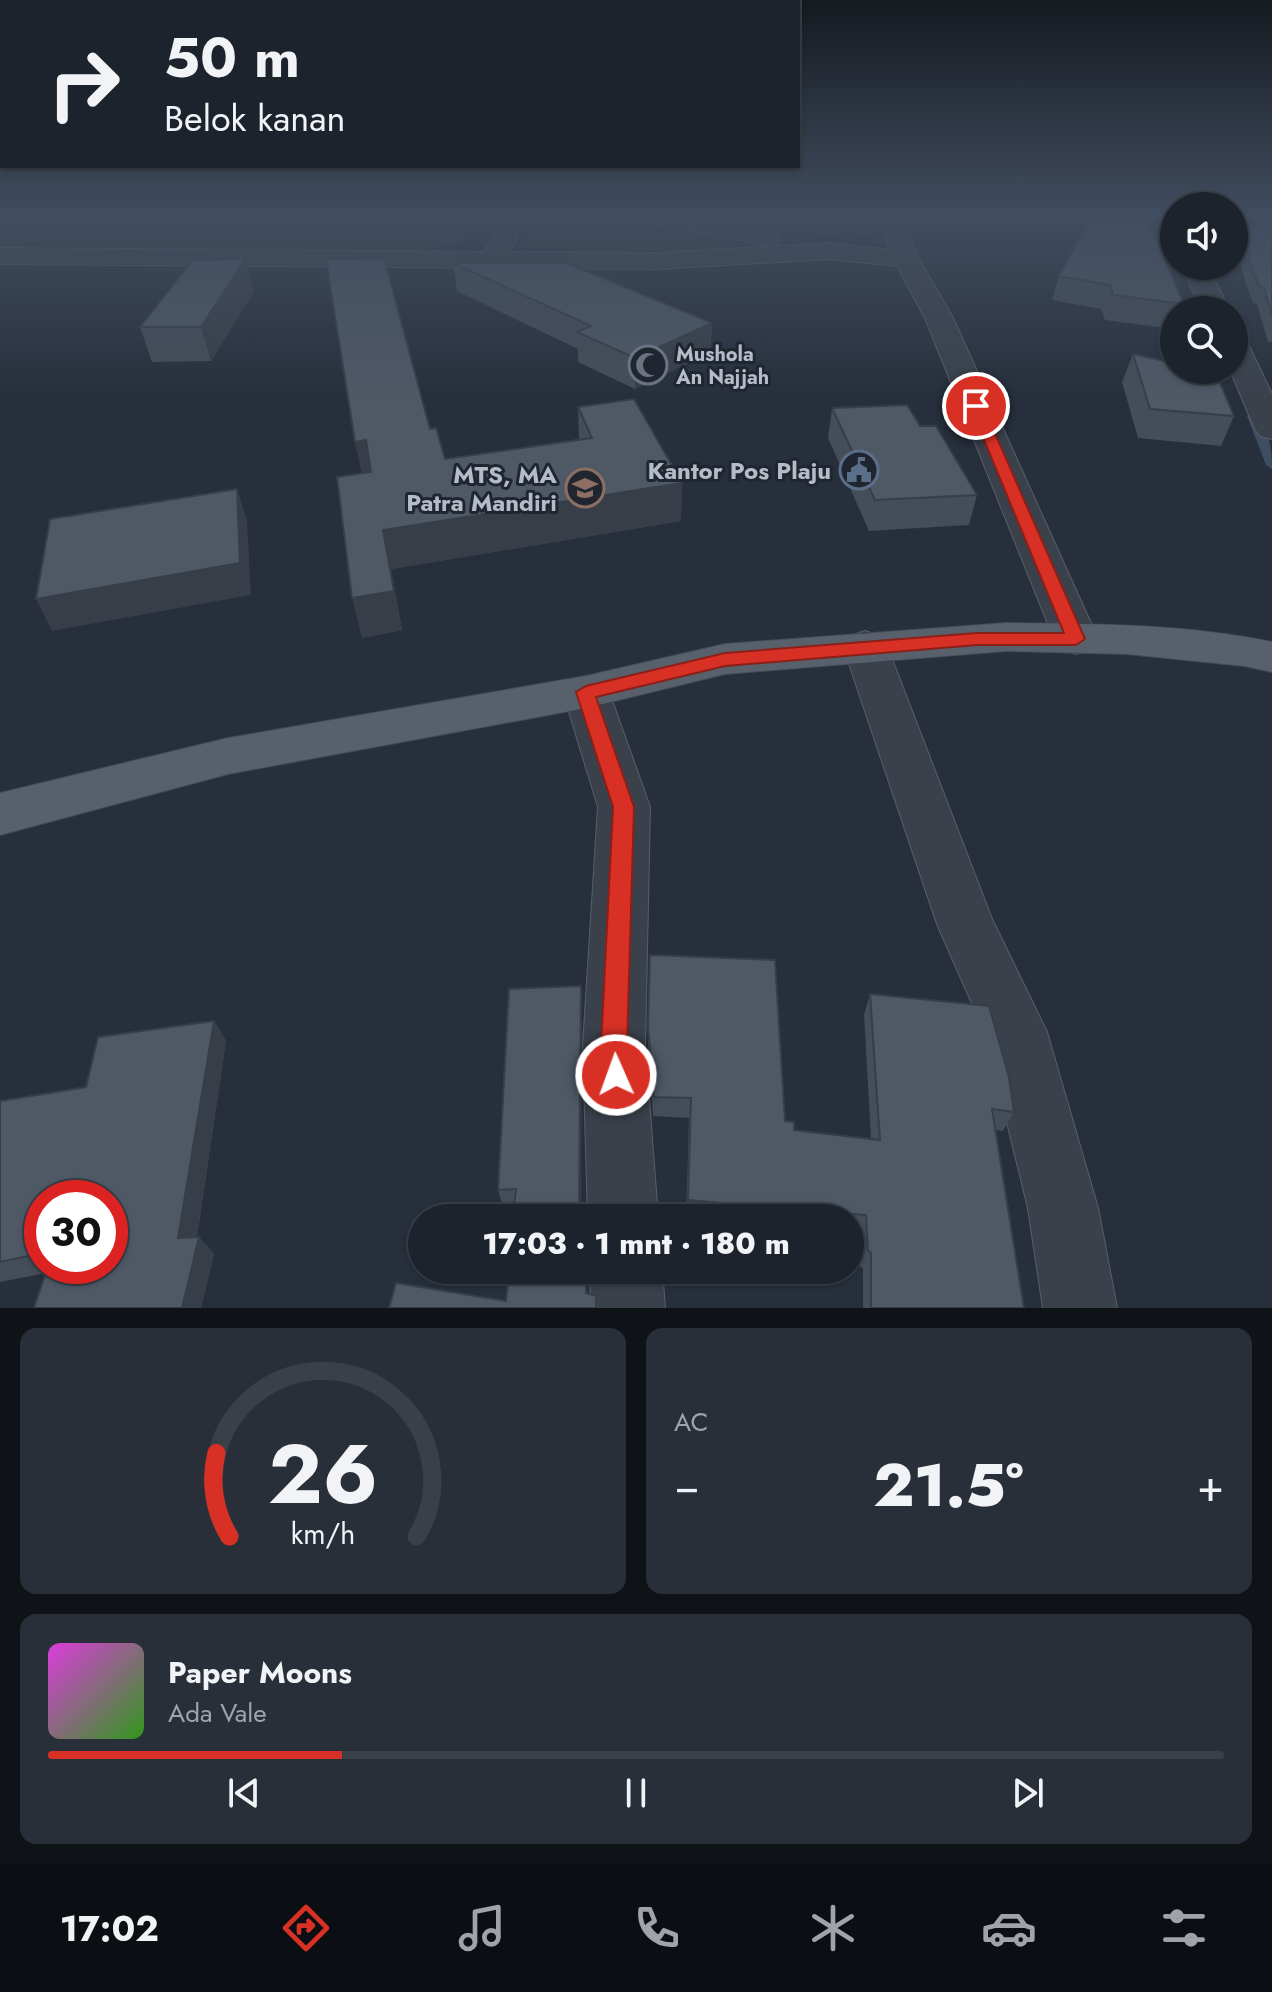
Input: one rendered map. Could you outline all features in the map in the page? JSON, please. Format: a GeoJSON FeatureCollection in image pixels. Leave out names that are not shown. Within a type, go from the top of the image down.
{"type":"FeatureCollection","features":[{"type":"Feature","properties":{"kind":"main road"},"geometry":{"type":"LineString","coordinates":[[0,814],[228,756],[586,692],[725,659],[1006,637],[1127,639],[1244,651],[1272,657]]}},
{"type":"Feature","properties":{"kind":"street"},"geometry":{"type":"LineString","coordinates":[[916,276],[939,318],[1076,639]]}},
{"type":"Feature","properties":{"kind":"street"},"geometry":{"type":"LineString","coordinates":[[1248,377],[1272,429]]}},
{"type":"Feature","properties":{"kind":"street"},"geometry":{"type":"LineString","coordinates":[[865,646],[965,924],[1016,1032],[1063,1208],[1080,1308]]}},
{"type":"Feature","properties":{"kind":"street"},"geometry":{"type":"LineString","coordinates":[[586,692],[624,807],[614,1046],[622,1204]]}},
{"type":"Feature","properties":{"kind":"street"},"geometry":{"type":"LineString","coordinates":[[627,1284],[628,1308]]}},
{"type":"Feature","properties":{"kind":"building"},"geometry":{"type":"Polygon","coordinates":[[[180,276],[234,276],[201,327],[140,327],[180,276]]]}},
{"type":"Feature","properties":{"kind":"building"},"geometry":{"type":"Polygon","coordinates":[[[329,276],[389,276],[430,429],[436,428],[445,459],[592,438],[578,407],[634,399],[682,483],[383,530],[394,591],[352,598],[337,477],[371,472],[366,440],[355,442],[329,276]]]}},
{"type":"Feature","properties":{"kind":"building"},"geometry":{"type":"Polygon","coordinates":[[[482,276],[598,276],[712,323],[635,358],[577,332],[591,326],[482,276]]]}},
{"type":"Feature","properties":{"kind":"building"},"geometry":{"type":"Polygon","coordinates":[[[1059,276],[1160,276],[1160,280],[1174,280],[1181,296],[1160,296],[1160,301],[1113,295],[1110,285],[1059,276]]]}},
{"type":"Feature","properties":{"kind":"building"},"geometry":{"type":"Polygon","coordinates":[[[1255,276],[1272,276],[1272,315],[1264,288],[1260,288],[1255,276]]]}},
{"type":"Feature","properties":{"kind":"building"},"geometry":{"type":"Polygon","coordinates":[[[1133,354],[1160,360],[1160,384],[1220,384],[1234,416],[1150,409],[1133,354]]]}},
{"type":"Feature","properties":{"kind":"building"},"geometry":{"type":"Polygon","coordinates":[[[907,405],[920,426],[936,426],[977,495],[875,500],[832,408],[907,405]]]}},
{"type":"Feature","properties":{"kind":"building"},"geometry":{"type":"Polygon","coordinates":[[[237,489],[240,563],[36,599],[50,519],[237,489]]]}},
{"type":"Feature","properties":{"kind":"building"},"geometry":{"type":"Polygon","coordinates":[[[650,955],[775,960],[785,1121],[794,1122],[794,1130],[880,1140],[870,994],[989,1006],[1009,1077],[1014,1112],[992,1109],[1024,1308],[871,1308],[871,1252],[868,1251],[864,1204],[735,1204],[688,1200],[691,1098],[654,1097],[648,1026],[650,955]]]}},
{"type":"Feature","properties":{"kind":"building"},"geometry":{"type":"Polygon","coordinates":[[[581,986],[579,1204],[514,1204],[516,1189],[498,1190],[509,989],[581,986]]]}},
{"type":"Feature","properties":{"kind":"building"},"geometry":{"type":"Polygon","coordinates":[[[214,1021],[178,1238],[199,1237],[182,1308],[34,1308],[42,1284],[128,1284],[128,1180],[24,1180],[24,1257],[0,1262],[0,1101],[86,1087],[98,1037],[214,1021]]]}},
{"type":"Feature","properties":{"kind":"building"},"geometry":{"type":"Polygon","coordinates":[[[396,1283],[506,1301],[508,1284],[586,1284],[586,1293],[596,1296],[596,1308],[389,1308],[396,1283]]]}},
{"type":"Feature","properties":{"kind":"waterway"},"geometry":{"type":"LineString","coordinates":[[1253,416],[1272,465]]}},
{"type":"Feature","properties":{"kind":"place","name":"Mushola An Najjah"},"geometry":{"type":"Point","coordinates":[648,365]}},
{"type":"Feature","properties":{"kind":"place","name":"Kantor Pos Plaju"},"geometry":{"type":"Point","coordinates":[859,470]}},
{"type":"Feature","properties":{"kind":"place","name":"MTS, MA Patra Mandiri"},"geometry":{"type":"Point","coordinates":[585,488]}},
{"type":"Feature","properties":{"kind":"route"},"geometry":{"type":"LineString","coordinates":[[616,1075],[614,1046],[624,807],[586,692],[725,659],[1006,637],[1076,639],[976,406]]}}]}
